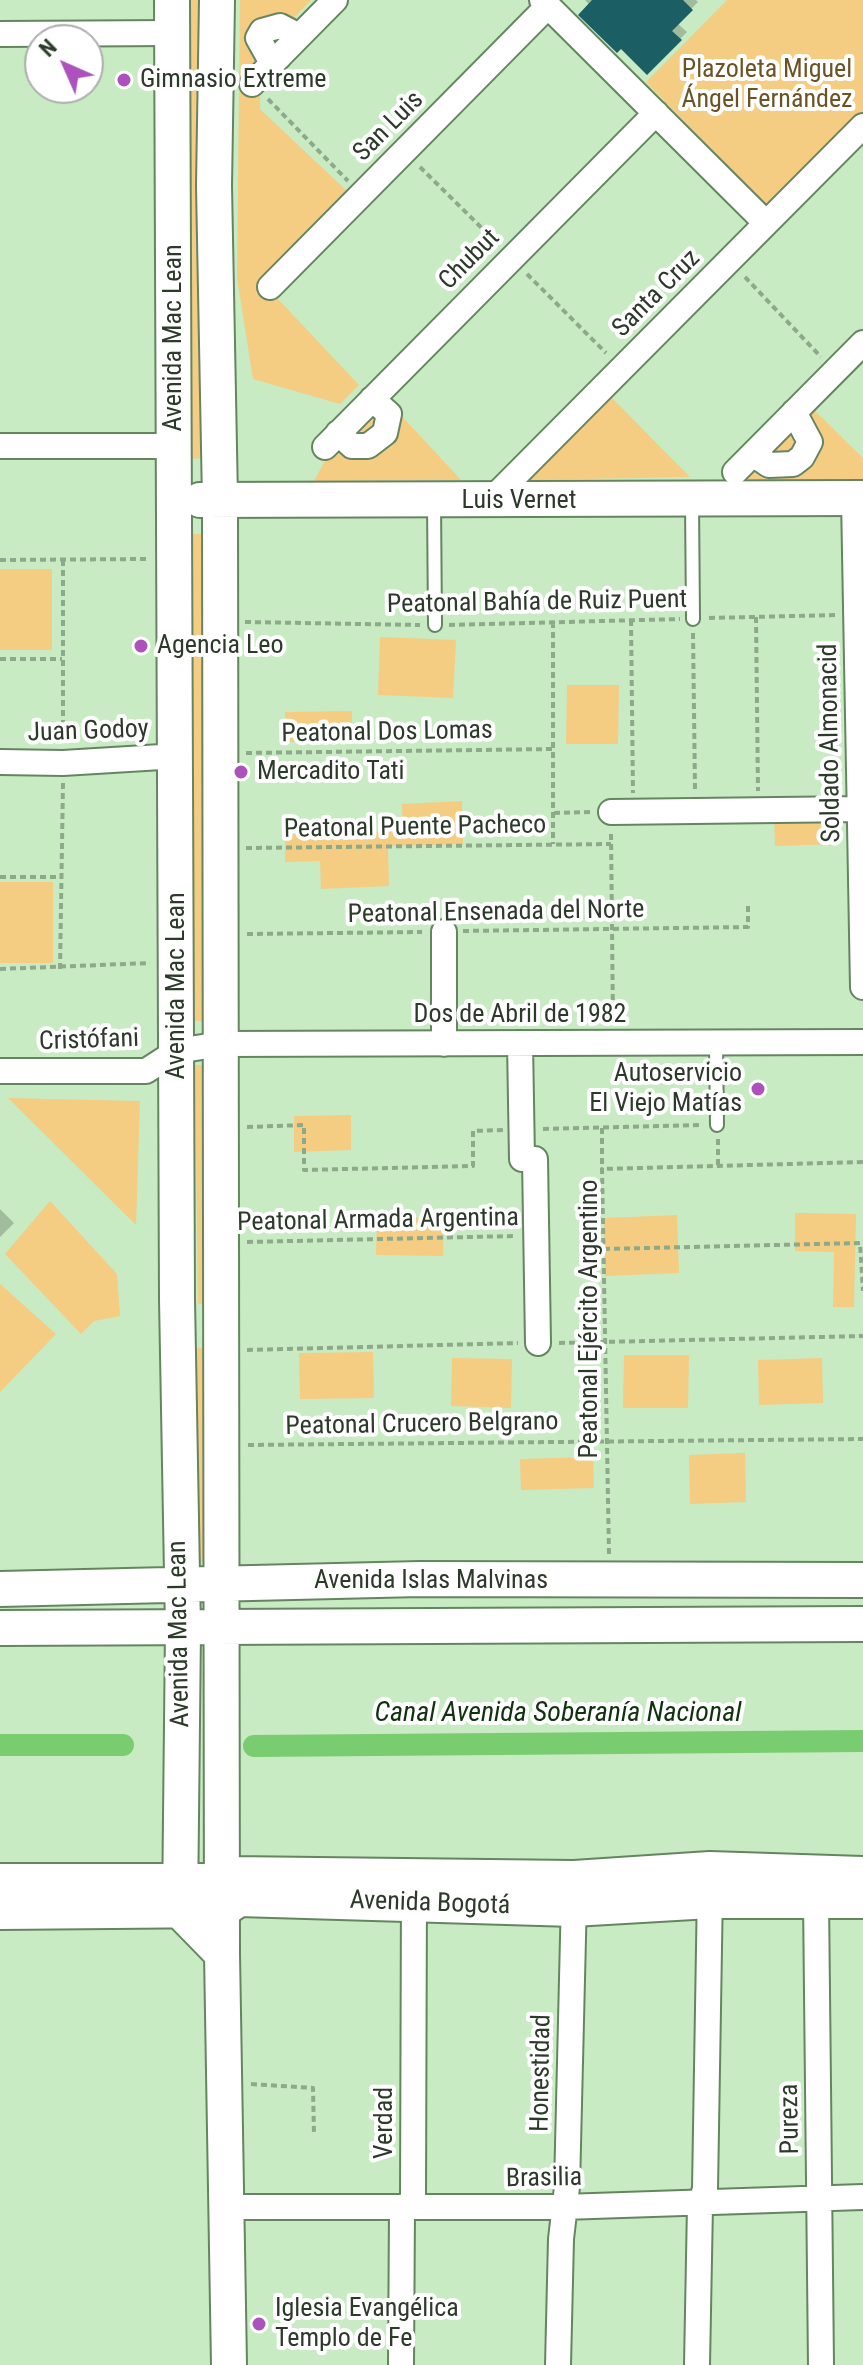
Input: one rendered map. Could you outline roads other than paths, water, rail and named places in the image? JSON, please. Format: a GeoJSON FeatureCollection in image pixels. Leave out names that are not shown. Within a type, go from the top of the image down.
{"type":"FeatureCollection","features":[{"type":"Feature","properties":{"kind":"main road","name":"Avenida Mac Lean"},"geometry":{"type":"LineString","coordinates":[[217,0],[214,186],[220,500],[222,1954],[229,2365]]}},
{"type":"Feature","properties":{"kind":"main road","name":"Avenida Mac Lean"},"geometry":{"type":"LineString","coordinates":[[172,16],[180,1583],[183,1629],[180,1896]]}},
{"type":"Feature","properties":{"kind":"main road","name":"Luis Vernet"},"geometry":{"type":"LineString","coordinates":[[176,499],[490,501],[859,498]]}},
{"type":"Feature","properties":{"kind":"main road","name":"Avenida Islas Malvinas"},"geometry":{"type":"LineString","coordinates":[[0,1589],[420,1579],[863,1580]]}},
{"type":"Feature","properties":{"kind":"main road","name":"Avenida Islas Malvinas"},"geometry":{"type":"LineString","coordinates":[[0,1628],[863,1624]]}},
{"type":"Feature","properties":{"kind":"main road","name":"Avenida Bogotá"},"geometry":{"type":"LineString","coordinates":[[0,1881],[180,1896],[222,1896],[232,1874],[414,1889],[574,1894],[710,1885],[812,1886],[863,1874]]}},
{"type":"Feature","properties":{"kind":"main road","name":"Avenida Bogotá"},"geometry":{"type":"LineString","coordinates":[[812,1886],[863,1901]]}},
{"type":"Feature","properties":{"kind":"main road","name":"Avenida Bogotá"},"geometry":{"type":"LineString","coordinates":[[0,1912],[180,1896]]}},
{"type":"Feature","properties":{"kind":"main road"},"geometry":{"type":"LineString","coordinates":[[180,1896],[222,1954]]}},
{"type":"Feature","properties":{"kind":"street"},"geometry":{"type":"LineString","coordinates":[[252,84],[335,0]]}},
{"type":"Feature","properties":{"kind":"street"},"geometry":{"type":"LineString","coordinates":[[545,3],[766,223]]}},
{"type":"Feature","properties":{"kind":"street","name":"San Luis"},"geometry":{"type":"LineString","coordinates":[[270,287],[545,3]]}},
{"type":"Feature","properties":{"kind":"street"},"geometry":{"type":"LineString","coordinates":[[0,34],[172,16]]}},
{"type":"Feature","properties":{"kind":"street","name":"Chubut"},"geometry":{"type":"LineString","coordinates":[[372,399],[389,414],[385,433],[368,446],[352,446],[331,440],[656,113]]}},
{"type":"Feature","properties":{"kind":"street","name":"Santa Cruz"},"geometry":{"type":"LineString","coordinates":[[490,501],[863,126]]}},
{"type":"Feature","properties":{"kind":"street"},"geometry":{"type":"LineString","coordinates":[[735,472],[863,343]]}},
{"type":"Feature","properties":{"kind":"street"},"geometry":{"type":"LineString","coordinates":[[753,454],[769,465],[793,464],[802,457],[810,442],[794,412]]}},
{"type":"Feature","properties":{"kind":"street"},"geometry":{"type":"LineString","coordinates":[[0,446],[175,446]]}},
{"type":"Feature","properties":{"kind":"street","name":"Soldado Almonacid"},"geometry":{"type":"LineString","coordinates":[[859,498],[856,615],[863,987]]}},
{"type":"Feature","properties":{"kind":"street","name":"Juan Godoy"},"geometry":{"type":"LineString","coordinates":[[0,762],[63,763],[178,756]]}},
{"type":"Feature","properties":{"kind":"street"},"geometry":{"type":"LineString","coordinates":[[622,812],[860,809]]}},
{"type":"Feature","properties":{"kind":"street"},"geometry":{"type":"LineString","coordinates":[[444,932],[444,1044]]}},
{"type":"Feature","properties":{"kind":"street","name":"Dos de Abril de 1982"},"geometry":{"type":"LineString","coordinates":[[177,1051],[221,1044],[863,1042]]}},
{"type":"Feature","properties":{"kind":"street"},"geometry":{"type":"LineString","coordinates":[[520,1043],[522,1159],[535,1159],[538,1343]]}},
{"type":"Feature","properties":{"kind":"street","name":"Cristófani"},"geometry":{"type":"LineString","coordinates":[[0,1071],[146,1071],[177,1051]]}},
{"type":"Feature","properties":{"kind":"street"},"geometry":{"type":"LineString","coordinates":[[179,1344],[221,1317]]}},
{"type":"Feature","properties":{"kind":"street"},"geometry":{"type":"LineString","coordinates":[[697,2365],[700,2205],[705,2189],[710,1885]]}},
{"type":"Feature","properties":{"kind":"street","name":"Pureza"},"geometry":{"type":"LineString","coordinates":[[812,1886],[821,2365]]}},
{"type":"Feature","properties":{"kind":"street","name":"Verdad"},"geometry":{"type":"LineString","coordinates":[[401,2365],[402,2209],[413,2200],[414,1889]]}},
{"type":"Feature","properties":{"kind":"street","name":"Honestidad"},"geometry":{"type":"LineString","coordinates":[[558,2365],[563,2207],[567,2187],[574,1894]]}},
{"type":"Feature","properties":{"kind":"street","name":"Brasilia"},"geometry":{"type":"LineString","coordinates":[[226,2207],[402,2209],[700,2205],[863,2197]]}},
{"type":"Feature","properties":{"kind":"lane"},"geometry":{"type":"LineString","coordinates":[[692,499],[693,619]]}},
{"type":"Feature","properties":{"kind":"lane"},"geometry":{"type":"LineString","coordinates":[[434,501],[435,625]]}},
{"type":"Feature","properties":{"kind":"lane"},"geometry":{"type":"LineString","coordinates":[[716,1043],[717,1125]]}},
{"type":"Feature","properties":{"kind":"waterway","name":"Canal Avenida Soberanía Nacional"},"geometry":{"type":"LineString","coordinates":[[254,1746],[863,1741]]}},
{"type":"Feature","properties":{"kind":"waterway","name":"Canal Avenida Soberanía Nacional"},"geometry":{"type":"LineString","coordinates":[[0,1745],[123,1745]]}},
{"type":"Feature","properties":{"kind":"place","name":"Gimnasio Extreme"},"geometry":{"type":"Point","coordinates":[124,80]}},
{"type":"Feature","properties":{"kind":"place","name":"Agencia Leo"},"geometry":{"type":"Point","coordinates":[141,646]}},
{"type":"Feature","properties":{"kind":"place","name":"Mercadito Tati"},"geometry":{"type":"Point","coordinates":[241,772]}},
{"type":"Feature","properties":{"kind":"place","name":"Autoservicio El Viejo Matías"},"geometry":{"type":"Point","coordinates":[758,1089]}},
{"type":"Feature","properties":{"kind":"place","name":"Iglesia Evangélica Templo de Fe"},"geometry":{"type":"Point","coordinates":[259,2324]}},
{"type":"Feature","properties":{"kind":"park label","name":"Plazoleta Miguel Ángel Fernández"},"geometry":{"type":"Point","coordinates":[767,85]}}]}
